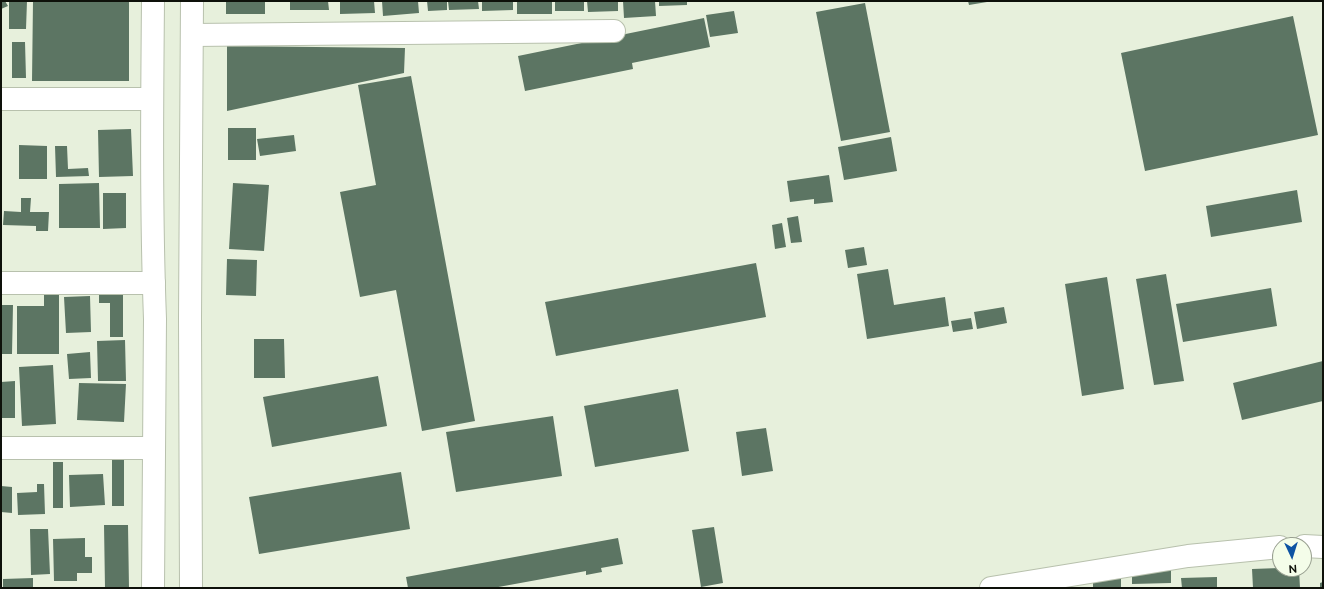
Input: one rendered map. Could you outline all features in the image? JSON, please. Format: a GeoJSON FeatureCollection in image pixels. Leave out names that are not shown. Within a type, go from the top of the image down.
{"type":"FeatureCollection","features":[{"type":"Feature","properties":{"kind":"street"},"geometry":{"type":"LineString","coordinates":[[153,1],[152,98],[155,319],[153,588]]}},
{"type":"Feature","properties":{"kind":"street"},"geometry":{"type":"LineString","coordinates":[[191,588],[190,318],[192,1]]}},
{"type":"Feature","properties":{"kind":"street"},"geometry":{"type":"LineString","coordinates":[[192,34],[614,31]]}},
{"type":"Feature","properties":{"kind":"street"},"geometry":{"type":"LineString","coordinates":[[1,99],[152,98]]}},
{"type":"Feature","properties":{"kind":"street"},"geometry":{"type":"LineString","coordinates":[[1,282],[154,283]]}},
{"type":"Feature","properties":{"kind":"street"},"geometry":{"type":"LineString","coordinates":[[1,448],[154,448]]}},
{"type":"Feature","properties":{"kind":"street"},"geometry":{"type":"LineString","coordinates":[[1312,546],[1323,546]]}},
{"type":"Feature","properties":{"kind":"street"},"geometry":{"type":"LineString","coordinates":[[992,588],[1188,556],[1272,548]]}},
{"type":"Feature","properties":{"kind":"building"},"geometry":{"type":"Polygon","coordinates":[[[1,1],[5,1],[8,6],[1,9],[1,1]]]}},
{"type":"Feature","properties":{"kind":"building"},"geometry":{"type":"Polygon","coordinates":[[[9,1],[27,1],[26,29],[9,29],[9,1]]]}},
{"type":"Feature","properties":{"kind":"building"},"geometry":{"type":"Polygon","coordinates":[[[33,1],[129,1],[129,81],[32,81],[33,1]]]}},
{"type":"Feature","properties":{"kind":"building"},"geometry":{"type":"Polygon","coordinates":[[[226,1],[265,1],[265,14],[226,14],[226,1]]]}},
{"type":"Feature","properties":{"kind":"building"},"geometry":{"type":"Polygon","coordinates":[[[290,1],[328,1],[329,10],[290,10],[290,1]]]}},
{"type":"Feature","properties":{"kind":"building"},"geometry":{"type":"Polygon","coordinates":[[[340,1],[374,1],[375,13],[340,14],[340,1]]]}},
{"type":"Feature","properties":{"kind":"building"},"geometry":{"type":"Polygon","coordinates":[[[382,1],[418,1],[419,13],[383,16],[382,1]]]}},
{"type":"Feature","properties":{"kind":"building"},"geometry":{"type":"Polygon","coordinates":[[[427,1],[447,1],[447,10],[428,11],[427,1]]]}},
{"type":"Feature","properties":{"kind":"building"},"geometry":{"type":"Polygon","coordinates":[[[448,1],[478,1],[479,9],[449,10],[448,1]]]}},
{"type":"Feature","properties":{"kind":"building"},"geometry":{"type":"Polygon","coordinates":[[[482,1],[513,1],[513,10],[482,11],[482,1]]]}},
{"type":"Feature","properties":{"kind":"building"},"geometry":{"type":"Polygon","coordinates":[[[517,1],[552,1],[552,14],[517,14],[517,1]]]}},
{"type":"Feature","properties":{"kind":"building"},"geometry":{"type":"Polygon","coordinates":[[[555,1],[584,1],[584,11],[555,11],[555,1]]]}},
{"type":"Feature","properties":{"kind":"building"},"geometry":{"type":"Polygon","coordinates":[[[587,1],[618,1],[618,11],[588,12],[587,1]]]}},
{"type":"Feature","properties":{"kind":"building"},"geometry":{"type":"Polygon","coordinates":[[[623,1],[655,1],[656,16],[624,18],[623,1]]]}},
{"type":"Feature","properties":{"kind":"building"},"geometry":{"type":"Polygon","coordinates":[[[659,1],[687,1],[687,5],[659,6],[659,1]]]}},
{"type":"Feature","properties":{"kind":"building"},"geometry":{"type":"Polygon","coordinates":[[[968,1],[987,1],[987,2],[969,5],[968,1]]]}},
{"type":"Feature","properties":{"kind":"building"},"geometry":{"type":"Polygon","coordinates":[[[865,3],[890,132],[841,141],[816,12],[865,3]]]}},
{"type":"Feature","properties":{"kind":"building"},"geometry":{"type":"Polygon","coordinates":[[[734,11],[738,33],[710,37],[706,15],[734,11]]]}},
{"type":"Feature","properties":{"kind":"building"},"geometry":{"type":"Polygon","coordinates":[[[1293,16],[1318,135],[1145,171],[1121,53],[1293,16]]]}},
{"type":"Feature","properties":{"kind":"building"},"geometry":{"type":"Polygon","coordinates":[[[704,18],[710,47],[632,63],[633,69],[525,91],[518,56],[704,18]]]}},
{"type":"Feature","properties":{"kind":"building"},"geometry":{"type":"Polygon","coordinates":[[[12,42],[25,42],[26,78],[12,78],[12,42]]]}},
{"type":"Feature","properties":{"kind":"building"},"geometry":{"type":"Polygon","coordinates":[[[227,46],[405,48],[404,73],[227,111],[227,46]]]}},
{"type":"Feature","properties":{"kind":"building"},"geometry":{"type":"Polygon","coordinates":[[[411,76],[475,421],[422,431],[396,290],[360,297],[340,192],[376,185],[358,85],[411,76]]]}},
{"type":"Feature","properties":{"kind":"building"},"geometry":{"type":"Polygon","coordinates":[[[228,128],[256,128],[256,160],[228,160],[228,128]]]}},
{"type":"Feature","properties":{"kind":"building"},"geometry":{"type":"Polygon","coordinates":[[[131,129],[133,176],[99,177],[98,130],[131,129]]]}},
{"type":"Feature","properties":{"kind":"building"},"geometry":{"type":"Polygon","coordinates":[[[294,135],[296,151],[260,156],[257,139],[294,135]]]}},
{"type":"Feature","properties":{"kind":"building"},"geometry":{"type":"Polygon","coordinates":[[[891,137],[897,171],[844,180],[838,147],[891,137]]]}},
{"type":"Feature","properties":{"kind":"building"},"geometry":{"type":"Polygon","coordinates":[[[19,145],[47,146],[47,179],[19,179],[19,145]]]}},
{"type":"Feature","properties":{"kind":"building"},"geometry":{"type":"Polygon","coordinates":[[[55,146],[67,146],[68,169],[88,168],[89,176],[56,177],[55,146]]]}},
{"type":"Feature","properties":{"kind":"building"},"geometry":{"type":"Polygon","coordinates":[[[829,175],[833,202],[814,204],[814,199],[790,202],[787,181],[829,175]]]}},
{"type":"Feature","properties":{"kind":"building"},"geometry":{"type":"Polygon","coordinates":[[[99,183],[100,228],[59,228],[59,184],[99,183]]]}},
{"type":"Feature","properties":{"kind":"building"},"geometry":{"type":"Polygon","coordinates":[[[233,183],[269,185],[264,251],[229,249],[233,183]]]}},
{"type":"Feature","properties":{"kind":"building"},"geometry":{"type":"Polygon","coordinates":[[[1297,190],[1302,222],[1211,237],[1206,206],[1297,190]]]}},
{"type":"Feature","properties":{"kind":"building"},"geometry":{"type":"Polygon","coordinates":[[[103,193],[126,193],[126,228],[103,229],[103,193]]]}},
{"type":"Feature","properties":{"kind":"building"},"geometry":{"type":"Polygon","coordinates":[[[21,198],[31,198],[30,212],[49,212],[48,231],[36,231],[36,226],[3,225],[4,211],[21,212],[21,198]]]}},
{"type":"Feature","properties":{"kind":"building"},"geometry":{"type":"Polygon","coordinates":[[[798,216],[802,242],[791,243],[787,218],[798,216]]]}},
{"type":"Feature","properties":{"kind":"building"},"geometry":{"type":"Polygon","coordinates":[[[782,223],[786,247],[775,249],[772,225],[782,223]]]}},
{"type":"Feature","properties":{"kind":"building"},"geometry":{"type":"Polygon","coordinates":[[[864,247],[867,265],[848,268],[845,250],[864,247]]]}},
{"type":"Feature","properties":{"kind":"building"},"geometry":{"type":"Polygon","coordinates":[[[227,259],[257,260],[256,296],[226,295],[227,259]]]}},
{"type":"Feature","properties":{"kind":"building"},"geometry":{"type":"Polygon","coordinates":[[[756,263],[766,317],[556,356],[545,302],[756,263]]]}},
{"type":"Feature","properties":{"kind":"building"},"geometry":{"type":"Polygon","coordinates":[[[888,269],[894,305],[945,297],[949,326],[867,339],[857,274],[888,269]]]}},
{"type":"Feature","properties":{"kind":"building"},"geometry":{"type":"Polygon","coordinates":[[[1166,274],[1184,381],[1154,385],[1136,279],[1166,274]]]}},
{"type":"Feature","properties":{"kind":"building"},"geometry":{"type":"Polygon","coordinates":[[[1107,277],[1124,389],[1082,396],[1065,284],[1107,277]]]}},
{"type":"Feature","properties":{"kind":"building"},"geometry":{"type":"Polygon","coordinates":[[[1271,288],[1277,326],[1183,342],[1176,304],[1271,288]]]}},
{"type":"Feature","properties":{"kind":"building"},"geometry":{"type":"Polygon","coordinates":[[[59,291],[59,354],[17,354],[17,306],[44,306],[44,292],[59,291]]]}},
{"type":"Feature","properties":{"kind":"building"},"geometry":{"type":"Polygon","coordinates":[[[99,295],[123,295],[123,337],[110,337],[110,303],[99,303],[99,295]]]}},
{"type":"Feature","properties":{"kind":"building"},"geometry":{"type":"Polygon","coordinates":[[[90,296],[91,332],[66,333],[64,297],[90,296]]]}},
{"type":"Feature","properties":{"kind":"building"},"geometry":{"type":"Polygon","coordinates":[[[1,305],[13,305],[12,354],[1,354],[1,305]]]}},
{"type":"Feature","properties":{"kind":"building"},"geometry":{"type":"Polygon","coordinates":[[[1004,307],[1007,323],[977,329],[974,312],[1004,307]]]}},
{"type":"Feature","properties":{"kind":"building"},"geometry":{"type":"Polygon","coordinates":[[[971,318],[973,329],[953,332],[951,321],[971,318]]]}},
{"type":"Feature","properties":{"kind":"building"},"geometry":{"type":"Polygon","coordinates":[[[254,339],[284,339],[285,378],[254,378],[254,339]]]}},
{"type":"Feature","properties":{"kind":"building"},"geometry":{"type":"Polygon","coordinates":[[[125,340],[126,381],[98,381],[97,341],[125,340]]]}},
{"type":"Feature","properties":{"kind":"building"},"geometry":{"type":"Polygon","coordinates":[[[90,352],[91,378],[69,379],[67,354],[90,352]]]}},
{"type":"Feature","properties":{"kind":"building"},"geometry":{"type":"Polygon","coordinates":[[[1323,361],[1323,401],[1242,420],[1233,383],[1323,361]]]}},
{"type":"Feature","properties":{"kind":"building"},"geometry":{"type":"Polygon","coordinates":[[[53,365],[56,424],[22,426],[19,367],[53,365]]]}},
{"type":"Feature","properties":{"kind":"building"},"geometry":{"type":"Polygon","coordinates":[[[378,376],[387,426],[272,447],[263,397],[378,376]]]}},
{"type":"Feature","properties":{"kind":"building"},"geometry":{"type":"Polygon","coordinates":[[[15,381],[15,418],[1,418],[1,382],[15,381]]]}},
{"type":"Feature","properties":{"kind":"building"},"geometry":{"type":"Polygon","coordinates":[[[79,383],[126,384],[124,422],[77,420],[79,383]]]}},
{"type":"Feature","properties":{"kind":"building"},"geometry":{"type":"Polygon","coordinates":[[[678,389],[689,451],[595,467],[584,406],[678,389]]]}},
{"type":"Feature","properties":{"kind":"building"},"geometry":{"type":"Polygon","coordinates":[[[553,416],[562,476],[456,492],[446,432],[553,416]]]}},
{"type":"Feature","properties":{"kind":"building"},"geometry":{"type":"Polygon","coordinates":[[[766,428],[773,471],[742,476],[736,432],[766,428]]]}},
{"type":"Feature","properties":{"kind":"building"},"geometry":{"type":"Polygon","coordinates":[[[124,456],[124,506],[112,506],[112,457],[124,456]]]}},
{"type":"Feature","properties":{"kind":"building"},"geometry":{"type":"Polygon","coordinates":[[[53,462],[63,462],[63,508],[53,508],[53,462]]]}},
{"type":"Feature","properties":{"kind":"building"},"geometry":{"type":"Polygon","coordinates":[[[401,472],[410,529],[259,554],[249,497],[401,472]]]}},
{"type":"Feature","properties":{"kind":"building"},"geometry":{"type":"Polygon","coordinates":[[[103,474],[105,505],[70,507],[69,475],[103,474]]]}},
{"type":"Feature","properties":{"kind":"building"},"geometry":{"type":"Polygon","coordinates":[[[37,484],[44,484],[45,514],[18,515],[17,493],[37,492],[37,484]]]}},
{"type":"Feature","properties":{"kind":"building"},"geometry":{"type":"Polygon","coordinates":[[[1,486],[12,487],[12,513],[1,512],[1,486]]]}},
{"type":"Feature","properties":{"kind":"building"},"geometry":{"type":"Polygon","coordinates":[[[104,525],[128,525],[129,588],[105,588],[104,525]]]}},
{"type":"Feature","properties":{"kind":"building"},"geometry":{"type":"Polygon","coordinates":[[[714,527],[723,583],[701,587],[692,530],[714,527]]]}},
{"type":"Feature","properties":{"kind":"building"},"geometry":{"type":"Polygon","coordinates":[[[30,529],[48,529],[50,574],[31,575],[30,529]]]}},
{"type":"Feature","properties":{"kind":"building"},"geometry":{"type":"Polygon","coordinates":[[[85,538],[85,557],[92,557],[92,573],[77,573],[77,581],[54,581],[53,539],[85,538]]]}},
{"type":"Feature","properties":{"kind":"building"},"geometry":{"type":"Polygon","coordinates":[[[618,538],[623,564],[601,568],[602,572],[586,575],[586,571],[493,588],[408,588],[406,577],[618,538]]]}},
{"type":"Feature","properties":{"kind":"building"},"geometry":{"type":"Polygon","coordinates":[[[1272,568],[1272,577],[1299,577],[1300,588],[1253,588],[1252,569],[1272,568]]]}},
{"type":"Feature","properties":{"kind":"building"},"geometry":{"type":"Polygon","coordinates":[[[1132,569],[1171,569],[1171,583],[1132,584],[1132,569]]]}},
{"type":"Feature","properties":{"kind":"building"},"geometry":{"type":"Polygon","coordinates":[[[1121,577],[1121,588],[1093,588],[1093,578],[1121,577]]]}},
{"type":"Feature","properties":{"kind":"building"},"geometry":{"type":"Polygon","coordinates":[[[1217,577],[1217,588],[1182,588],[1181,578],[1217,577]]]}},
{"type":"Feature","properties":{"kind":"building"},"geometry":{"type":"Polygon","coordinates":[[[33,578],[33,588],[3,588],[3,579],[33,578]]]}},
{"type":"Feature","properties":{"kind":"building"},"geometry":{"type":"Polygon","coordinates":[[[1323,582],[1323,588],[1320,588],[1320,583],[1323,582]]]}}]}
